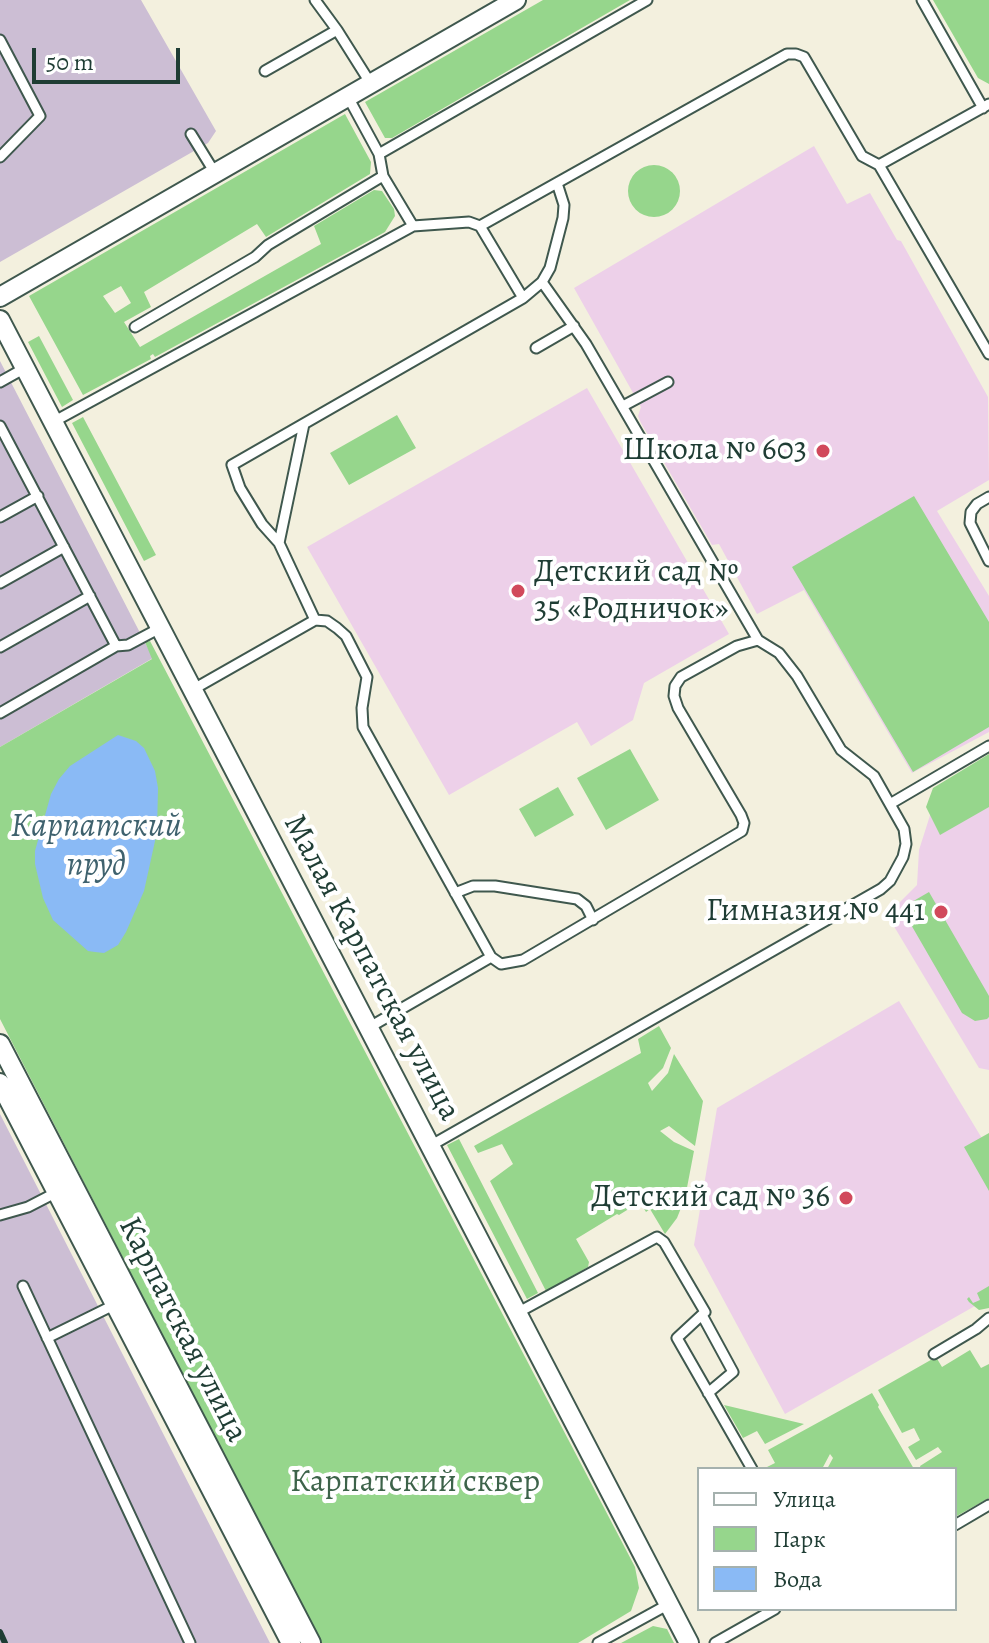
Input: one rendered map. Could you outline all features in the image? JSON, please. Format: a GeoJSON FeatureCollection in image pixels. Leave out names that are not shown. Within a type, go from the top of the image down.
{"type":"FeatureCollection","features":[{"type":"Feature","properties":{"kind":"street"},"geometry":{"type":"LineString","coordinates":[[0,297],[516,0]]}},
{"type":"Feature","properties":{"kind":"street","name":"Малая Карпатская улица"},"geometry":{"type":"LineString","coordinates":[[0,320],[689,1643]]}},
{"type":"Feature","properties":{"kind":"street","name":"Карпатская улица"},"geometry":{"type":"LineString","coordinates":[[0,1044],[65,1188],[311,1643]]}},
{"type":"Feature","properties":{"kind":"street","name":"Карпатская улица"},"geometry":{"type":"LineString","coordinates":[[0,1083],[65,1188]]}},
{"type":"Feature","properties":{"kind":"street","name":"Карпатская улица"},"geometry":{"type":"LineString","coordinates":[[124,1300],[291,1643]]}},
{"type":"Feature","properties":{"kind":"lane"},"geometry":{"type":"LineString","coordinates":[[315,0],[371,84]]}},
{"type":"Feature","properties":{"kind":"lane"},"geometry":{"type":"LineString","coordinates":[[379,154],[647,0]]}},
{"type":"Feature","properties":{"kind":"lane"},"geometry":{"type":"LineString","coordinates":[[879,165],[986,106],[922,0]]}},
{"type":"Feature","properties":{"kind":"lane"},"geometry":{"type":"LineString","coordinates":[[265,71],[337,30]]}},
{"type":"Feature","properties":{"kind":"lane"},"geometry":{"type":"LineString","coordinates":[[0,40],[40,116],[0,157]]}},
{"type":"Feature","properties":{"kind":"lane"},"geometry":{"type":"LineString","coordinates":[[480,226],[787,54],[804,57],[862,156],[879,165],[989,354]]}},
{"type":"Feature","properties":{"kind":"lane"},"geometry":{"type":"LineString","coordinates":[[348,97],[379,154],[383,176],[413,226]]}},
{"type":"Feature","properties":{"kind":"lane"},"geometry":{"type":"LineString","coordinates":[[191,134],[215,173]]}},
{"type":"Feature","properties":{"kind":"lane"},"geometry":{"type":"LineString","coordinates":[[135,327],[255,257],[268,245],[383,176]]}},
{"type":"Feature","properties":{"kind":"lane"},"geometry":{"type":"LineString","coordinates":[[315,620],[279,543],[262,524],[240,488],[232,465],[523,298],[542,282],[550,268],[563,218],[564,205],[557,183]]}},
{"type":"Feature","properties":{"kind":"lane"},"geometry":{"type":"LineString","coordinates":[[53,422],[413,226],[469,222],[480,226],[523,298]]}},
{"type":"Feature","properties":{"kind":"lane"},"geometry":{"type":"LineString","coordinates":[[430,1146],[881,889],[898,869],[906,844],[904,829],[874,776],[841,750],[787,663],[779,653],[758,640],[623,406],[574,326],[542,282]]}},
{"type":"Feature","properties":{"kind":"lane"},"geometry":{"type":"LineString","coordinates":[[536,348],[574,326]]}},
{"type":"Feature","properties":{"kind":"lane"},"geometry":{"type":"LineString","coordinates":[[0,382],[25,368]]}},
{"type":"Feature","properties":{"kind":"lane"},"geometry":{"type":"LineString","coordinates":[[623,406],[668,382]]}},
{"type":"Feature","properties":{"kind":"lane"},"geometry":{"type":"LineString","coordinates":[[279,543],[304,424]]}},
{"type":"Feature","properties":{"kind":"lane"},"geometry":{"type":"LineString","coordinates":[[0,426],[4,445],[38,496],[116,646]]}},
{"type":"Feature","properties":{"kind":"lane"},"geometry":{"type":"LineString","coordinates":[[0,517],[38,496]]}},
{"type":"Feature","properties":{"kind":"lane"},"geometry":{"type":"LineString","coordinates":[[989,497],[971,512],[970,523],[989,561]]}},
{"type":"Feature","properties":{"kind":"lane"},"geometry":{"type":"LineString","coordinates":[[0,583],[64,547]]}},
{"type":"Feature","properties":{"kind":"lane"},"geometry":{"type":"LineString","coordinates":[[0,647],[90,596]]}},
{"type":"Feature","properties":{"kind":"lane"},"geometry":{"type":"LineString","coordinates":[[192,690],[315,620],[327,621],[337,628],[346,636],[367,677],[362,708],[363,727],[491,957],[501,964],[523,960],[742,831],[744,823],[741,815],[678,708],[674,696],[675,686],[681,677],[737,646],[758,640]]}},
{"type":"Feature","properties":{"kind":"lane"},"geometry":{"type":"LineString","coordinates":[[0,713],[116,646],[128,645],[160,628]]}},
{"type":"Feature","properties":{"kind":"lane"},"geometry":{"type":"LineString","coordinates":[[890,804],[989,746]]}},
{"type":"Feature","properties":{"kind":"lane"},"geometry":{"type":"LineString","coordinates":[[455,893],[473,886],[495,886],[577,899],[586,906],[593,920]]}},
{"type":"Feature","properties":{"kind":"lane"},"geometry":{"type":"LineString","coordinates":[[368,1028],[491,957]]}},
{"type":"Feature","properties":{"kind":"lane"},"geometry":{"type":"LineString","coordinates":[[0,1215],[28,1207],[65,1188]]}},
{"type":"Feature","properties":{"kind":"lane"},"geometry":{"type":"LineString","coordinates":[[517,1313],[657,1237],[664,1242],[705,1312],[677,1338],[751,1467]]}},
{"type":"Feature","properties":{"kind":"lane"},"geometry":{"type":"LineString","coordinates":[[23,1286],[190,1643]]}},
{"type":"Feature","properties":{"kind":"lane"},"geometry":{"type":"LineString","coordinates":[[47,1338],[124,1300]]}},
{"type":"Feature","properties":{"kind":"lane"},"geometry":{"type":"LineString","coordinates":[[702,1315],[733,1372],[708,1393]]}},
{"type":"Feature","properties":{"kind":"lane"},"geometry":{"type":"LineString","coordinates":[[934,1354],[989,1318]]}},
{"type":"Feature","properties":{"kind":"lane"},"geometry":{"type":"LineString","coordinates":[[957,1524],[989,1505]]}},
{"type":"Feature","properties":{"kind":"lane"},"geometry":{"type":"LineString","coordinates":[[598,1643],[669,1604]]}},
{"type":"Feature","properties":{"kind":"lane"},"geometry":{"type":"LineString","coordinates":[[715,1643],[771,1611]]}},
{"type":"Feature","properties":{"kind":"shaded area"},"geometry":{"type":"Polygon","coordinates":[[[0,0],[141,0],[216,131],[208,143],[0,262],[0,0]]]}},
{"type":"Feature","properties":{"kind":"shaded area","name":"Школа № 603"},"geometry":{"type":"Polygon","coordinates":[[[814,146],[847,204],[870,193],[897,240],[901,241],[988,397],[989,480],[937,511],[989,596],[989,732],[912,773],[804,590],[757,614],[719,544],[712,545],[641,423],[638,416],[641,407],[574,288],[814,146]]]}},
{"type":"Feature","properties":{"kind":"shaded area"},"geometry":{"type":"Polygon","coordinates":[[[0,361],[153,658],[0,747],[0,361]]]}},
{"type":"Feature","properties":{"kind":"shaded area","name":"Детский сад № 35 «Родничок»"},"geometry":{"type":"Polygon","coordinates":[[[587,388],[729,634],[644,683],[633,720],[591,746],[577,722],[449,795],[307,547],[587,388]]]}},
{"type":"Feature","properties":{"kind":"shaded area","name":"Гимназия № 441"},"geometry":{"type":"Polygon","coordinates":[[[989,756],[989,1070],[979,1068],[889,918],[895,907],[917,885],[919,850],[940,784],[989,756]]]}},
{"type":"Feature","properties":{"kind":"shaded area","name":"Детский сад № 36"},"geometry":{"type":"Polygon","coordinates":[[[899,1001],[989,1150],[989,1298],[785,1414],[694,1245],[717,1108],[899,1001]]]}},
{"type":"Feature","properties":{"kind":"shaded area"},"geometry":{"type":"Polygon","coordinates":[[[0,1114],[270,1643],[0,1643],[0,1114]]]}},
{"type":"Feature","properties":{"kind":"green space"},"geometry":{"type":"Polygon","coordinates":[[[543,0],[630,0],[392,138],[385,138],[365,102],[543,0]]]}},
{"type":"Feature","properties":{"kind":"green space"},"geometry":{"type":"Polygon","coordinates":[[[933,0],[989,0],[989,84],[978,78],[933,0]]]}},
{"type":"Feature","properties":{"kind":"green space"},"geometry":{"type":"Polygon","coordinates":[[[345,114],[371,162],[370,174],[266,237],[257,224],[144,292],[151,307],[124,322],[140,347],[321,244],[314,226],[374,190],[382,191],[394,209],[395,216],[385,232],[155,357],[153,354],[151,359],[83,395],[29,296],[345,114]],[[121,286],[103,296],[115,313],[131,303],[121,286]]]}},
{"type":"Feature","properties":{"kind":"green space"},"geometry":{"type":"Polygon","coordinates":[[[654,165],[672,173],[680,191],[672,209],[654,217],[636,209],[628,191],[636,173],[654,165]]]}},
{"type":"Feature","properties":{"kind":"green space"},"geometry":{"type":"Polygon","coordinates":[[[39,336],[73,400],[62,407],[28,342],[39,336]]]}},
{"type":"Feature","properties":{"kind":"green space"},"geometry":{"type":"Polygon","coordinates":[[[397,415],[416,448],[349,485],[330,453],[397,415]]]}},
{"type":"Feature","properties":{"kind":"green space"},"geometry":{"type":"Polygon","coordinates":[[[83,417],[156,555],[144,561],[72,423],[83,417]]]}},
{"type":"Feature","properties":{"kind":"green space"},"geometry":{"type":"Polygon","coordinates":[[[914,496],[989,622],[989,727],[913,772],[792,567],[914,496]]]}},
{"type":"Feature","properties":{"kind":"green space","name":"Карпатский сквер"},"geometry":{"type":"Polygon","coordinates":[[[150,641],[635,1567],[639,1588],[631,1611],[578,1643],[321,1643],[0,1019],[0,747],[152,659],[145,642],[150,641]]]}},
{"type":"Feature","properties":{"kind":"green space"},"geometry":{"type":"Polygon","coordinates":[[[630,749],[659,800],[606,830],[577,778],[630,749]]]}},
{"type":"Feature","properties":{"kind":"green space"},"geometry":{"type":"Polygon","coordinates":[[[989,754],[989,807],[940,835],[926,807],[933,788],[989,754]]]}},
{"type":"Feature","properties":{"kind":"green space"},"geometry":{"type":"Polygon","coordinates":[[[558,787],[574,815],[535,837],[519,809],[558,787]]]}},
{"type":"Feature","properties":{"kind":"green space"},"geometry":{"type":"Polygon","coordinates":[[[929,892],[989,996],[987,1019],[975,1021],[962,1013],[906,916],[905,911],[910,903],[929,892]]]}},
{"type":"Feature","properties":{"kind":"green space"},"geometry":{"type":"Polygon","coordinates":[[[659,1026],[671,1048],[663,1068],[648,1083],[652,1091],[668,1073],[674,1054],[703,1101],[695,1146],[669,1126],[660,1131],[694,1151],[685,1198],[677,1218],[665,1234],[650,1209],[646,1212],[640,1202],[617,1214],[576,1239],[589,1262],[588,1267],[546,1291],[490,1181],[513,1164],[502,1144],[478,1153],[474,1146],[641,1053],[638,1039],[659,1026]]]}},
{"type":"Feature","properties":{"kind":"green space"},"geometry":{"type":"Polygon","coordinates":[[[989,1133],[989,1191],[964,1147],[989,1133]]]}},
{"type":"Feature","properties":{"kind":"green space"},"geometry":{"type":"Polygon","coordinates":[[[459,1139],[538,1293],[527,1299],[447,1145],[459,1139]]]}},
{"type":"Feature","properties":{"kind":"green space"},"geometry":{"type":"Polygon","coordinates":[[[989,1286],[989,1308],[979,1310],[967,1299],[969,1297],[973,1303],[980,1300],[977,1293],[989,1286]]]}},
{"type":"Feature","properties":{"kind":"green space"},"geometry":{"type":"Polygon","coordinates":[[[970,1350],[981,1368],[989,1364],[989,1498],[957,1516],[957,1467],[920,1467],[942,1452],[938,1447],[916,1460],[908,1447],[920,1440],[914,1428],[902,1433],[878,1390],[936,1357],[942,1367],[970,1350]]]}},
{"type":"Feature","properties":{"kind":"green space"},"geometry":{"type":"Polygon","coordinates":[[[872,1393],[913,1467],[828,1467],[833,1458],[830,1454],[823,1467],[767,1467],[775,1463],[768,1450],[872,1393]]]}},
{"type":"Feature","properties":{"kind":"green space"},"geometry":{"type":"Polygon","coordinates":[[[724,1405],[804,1424],[765,1444],[757,1431],[743,1438],[724,1405]]]}},
{"type":"Feature","properties":{"kind":"green space"},"geometry":{"type":"Polygon","coordinates":[[[653,1626],[667,1629],[674,1643],[621,1643],[653,1626]]]}},
{"type":"Feature","properties":{"kind":"water","name":"Карпатский пруд"},"geometry":{"type":"Polygon","coordinates":[[[118,735],[136,741],[144,748],[155,771],[158,788],[157,832],[144,891],[118,945],[104,953],[88,951],[53,920],[43,898],[35,851],[51,794],[59,779],[70,766],[118,735]]]}},
{"type":"Feature","properties":{"kind":"railway"},"geometry":{"type":"LineString","coordinates":[[0,1632],[5,1643]]}},
{"type":"Feature","properties":{"kind":"place","name":"Школа № 603"},"geometry":{"type":"Point","coordinates":[823,451]}},
{"type":"Feature","properties":{"kind":"place","name":"Детский сад № 35 «Родничок»"},"geometry":{"type":"Point","coordinates":[518,591]}},
{"type":"Feature","properties":{"kind":"place","name":"Гимназия № 441"},"geometry":{"type":"Point","coordinates":[941,912]}},
{"type":"Feature","properties":{"kind":"place","name":"Детский сад № 36"},"geometry":{"type":"Point","coordinates":[846,1198]}}]}
